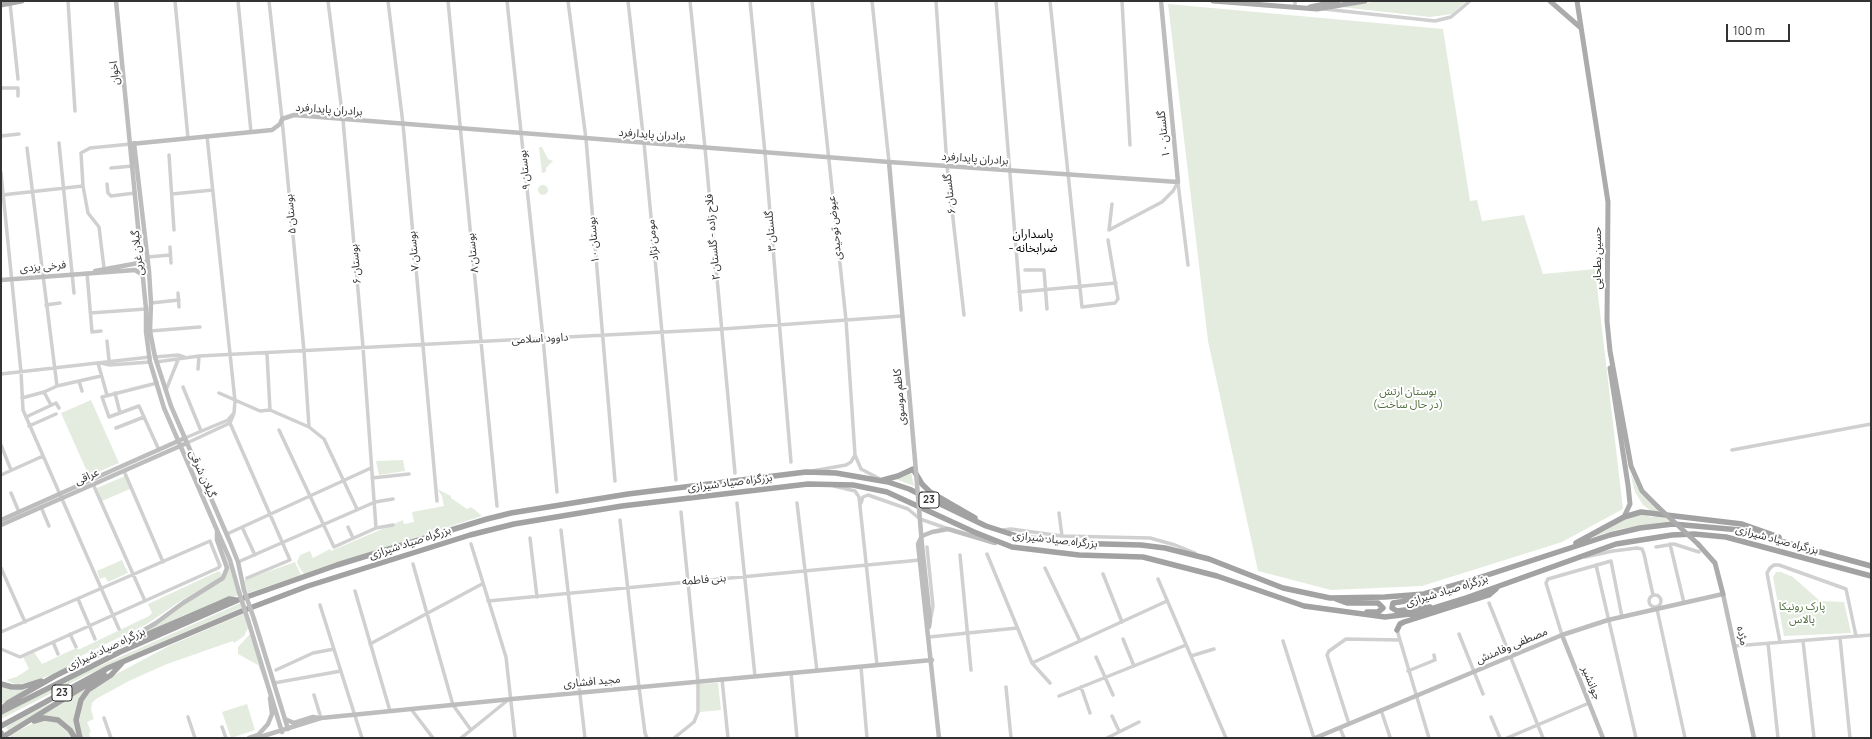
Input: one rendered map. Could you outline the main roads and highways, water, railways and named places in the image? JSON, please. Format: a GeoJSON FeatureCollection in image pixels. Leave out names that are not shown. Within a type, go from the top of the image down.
{"type":"FeatureCollection","features":[{"type":"Feature","properties":{"kind":"highway"},"geometry":{"type":"LineString","coordinates":[[881,480],[898,476],[913,469],[922,484],[930,492],[962,509],[986,526]]}},
{"type":"Feature","properties":{"kind":"highway","name":"بزرگراه صیاد شیرازی"},"geometry":{"type":"LineString","coordinates":[[1,711],[120,652],[217,611],[238,600],[337,565],[511,513],[628,494],[806,472],[823,472],[881,480],[909,489],[986,526],[1017,536],[1067,543],[1141,545],[1165,548],[1209,559],[1283,588],[1330,598],[1385,597],[1424,594],[1626,531],[1673,524],[1740,530],[1871,566]]}},
{"type":"Feature","properties":{"kind":"highway","name":"بزرگراه صیاد شیرازی"},"geometry":{"type":"LineString","coordinates":[[1,726],[108,668],[242,611],[308,586],[497,527],[622,506],[808,484],[863,486],[888,492],[974,532],[1012,547],[1079,555],[1143,557],[1217,576],[1304,606],[1385,617],[1418,613],[1502,585],[1616,544],[1653,536],[1694,534],[1726,537],[1871,576]]}},
{"type":"Feature","properties":{"kind":"highway"},"geometry":{"type":"LineString","coordinates":[[1566,549],[1624,517],[1641,512],[1726,522],[1767,532],[1797,545]]}},
{"type":"Feature","properties":{"kind":"highway"},"geometry":{"type":"LineString","coordinates":[[1398,630],[1400,624],[1404,622],[1489,595],[1502,585]]}},
{"type":"Feature","properties":{"kind":"highway"},"geometry":{"type":"LineString","coordinates":[[1424,594],[1412,600],[1394,603],[1392,608],[1397,611],[1437,606]]}},
{"type":"Feature","properties":{"kind":"highway"},"geometry":{"type":"LineString","coordinates":[[1330,598],[1347,603],[1378,603],[1383,608],[1378,612],[1341,612]]}},
{"type":"Feature","properties":{"kind":"highway"},"geometry":{"type":"LineString","coordinates":[[1,711],[8,703],[55,676],[119,644],[134,640],[218,604],[230,600],[238,600]]}},
{"type":"Feature","properties":{"kind":"highway"},"geometry":{"type":"LineString","coordinates":[[1,738],[123,662]]}},
{"type":"Feature","properties":{"kind":"highway"},"geometry":{"type":"LineString","coordinates":[[80,738],[76,720],[81,700],[88,690],[111,675],[123,662]]}},
{"type":"Feature","properties":{"kind":"highway"},"geometry":{"type":"LineString","coordinates":[[1,684],[22,687],[55,676]]}},
{"type":"Feature","properties":{"kind":"highway"},"geometry":{"type":"LineString","coordinates":[[24,725],[41,719],[58,720],[70,730],[74,738]]}},
{"type":"Feature","properties":{"kind":"highway"},"geometry":{"type":"LineString","coordinates":[[1,733],[4,738]]}},
{"type":"Feature","properties":{"kind":"main road"},"geometry":{"type":"LineString","coordinates":[[1,5],[19,1]]}},
{"type":"Feature","properties":{"kind":"main road","name":"اخوان"},"geometry":{"type":"LineString","coordinates":[[116,1],[132,144]]}},
{"type":"Feature","properties":{"kind":"main road","name":"گلستان ۱۰"},"geometry":{"type":"LineString","coordinates":[[1160,1],[1178,182]]}},
{"type":"Feature","properties":{"kind":"main road"},"geometry":{"type":"LineString","coordinates":[[1212,1],[1295,4],[1317,9],[1365,1]]}},
{"type":"Feature","properties":{"kind":"main road"},"geometry":{"type":"LineString","coordinates":[[1309,7],[1338,1]]}},
{"type":"Feature","properties":{"kind":"main road"},"geometry":{"type":"LineString","coordinates":[[1550,1],[1582,28]]}},
{"type":"Feature","properties":{"kind":"main road","name":"حسین بطحایی"},"geometry":{"type":"LineString","coordinates":[[1576,1],[1582,28],[1608,202],[1607,321],[1610,351],[1631,466],[1642,490],[1698,544]]}},
{"type":"Feature","properties":{"kind":"main road","name":"برادران پایدارفرد"},"geometry":{"type":"LineString","coordinates":[[132,144],[272,130],[280,124],[282,119],[294,115],[765,153],[1178,182]]}},
{"type":"Feature","properties":{"kind":"main road","name":"گیلان غربی"},"geometry":{"type":"LineString","coordinates":[[132,144],[146,309],[146,332],[153,359]]}},
{"type":"Feature","properties":{"kind":"main road","name":"گیلان غربی"},"geometry":{"type":"LineString","coordinates":[[132,144],[148,259],[151,303],[150,331],[153,359]]}},
{"type":"Feature","properties":{"kind":"main road","name":"کاظم موسوی"},"geometry":{"type":"LineString","coordinates":[[889,162],[915,460],[920,560],[929,630]]}},
{"type":"Feature","properties":{"kind":"main road","name":"فرخی یزدی"},"geometry":{"type":"LineString","coordinates":[[87,273],[104,268],[134,265],[148,259]]}},
{"type":"Feature","properties":{"kind":"main road","name":"فرخی یزدی"},"geometry":{"type":"LineString","coordinates":[[1,280],[135,270],[143,273],[149,271]]}},
{"type":"Feature","properties":{"kind":"main road"},"geometry":{"type":"LineString","coordinates":[[1610,351],[1616,410],[1630,504],[1624,517]]}},
{"type":"Feature","properties":{"kind":"main road","name":"گیلان شرقی"},"geometry":{"type":"LineString","coordinates":[[153,359],[157,384],[164,408],[230,560],[248,620],[272,685]]}},
{"type":"Feature","properties":{"kind":"main road","name":"گیلان شرقی"},"geometry":{"type":"LineString","coordinates":[[153,359],[187,444],[238,562],[244,590],[254,618],[272,685]]}},
{"type":"Feature","properties":{"kind":"main road"},"geometry":{"type":"LineString","coordinates":[[179,444],[185,438]]}},
{"type":"Feature","properties":{"kind":"main road"},"geometry":{"type":"LineString","coordinates":[[179,444],[187,444]]}},
{"type":"Feature","properties":{"kind":"main road","name":"عراقی"},"geometry":{"type":"LineString","coordinates":[[1,525],[159,450],[179,444]]}},
{"type":"Feature","properties":{"kind":"main road","name":"عراقی"},"geometry":{"type":"LineString","coordinates":[[1,520],[124,471],[179,444]]}},
{"type":"Feature","properties":{"kind":"main road"},"geometry":{"type":"LineString","coordinates":[[184,455],[191,452]]}},
{"type":"Feature","properties":{"kind":"main road"},"geometry":{"type":"LineString","coordinates":[[201,494],[208,491]]}},
{"type":"Feature","properties":{"kind":"main road"},"geometry":{"type":"LineString","coordinates":[[920,544],[922,536],[932,532],[948,529],[1012,547]]}},
{"type":"Feature","properties":{"kind":"main road"},"geometry":{"type":"LineString","coordinates":[[119,644],[156,623],[183,603],[223,578],[227,568],[217,540],[217,531]]}},
{"type":"Feature","properties":{"kind":"main road","name":"کاظم موسوی"},"geometry":{"type":"LineString","coordinates":[[920,544],[930,620],[929,637],[939,738]]}},
{"type":"Feature","properties":{"kind":"main road","name":"مژده"},"geometry":{"type":"LineString","coordinates":[[1698,544],[1715,563],[1754,738]]}},
{"type":"Feature","properties":{"kind":"main road","name":"مصطفی وفامنش"},"geometry":{"type":"LineString","coordinates":[[1314,738],[1562,635],[1608,620],[1723,594]]}},
{"type":"Feature","properties":{"kind":"main road","name":"جوانشیر"},"geometry":{"type":"LineString","coordinates":[[1562,635],[1603,738]]}},
{"type":"Feature","properties":{"kind":"main road","name":"مجید افشاری"},"geometry":{"type":"LineString","coordinates":[[257,738],[282,732],[321,718],[580,692],[932,660]]}},
{"type":"Feature","properties":{"kind":"main road"},"geometry":{"type":"LineString","coordinates":[[272,685],[288,729]]}},
{"type":"Feature","properties":{"kind":"main road"},"geometry":{"type":"LineString","coordinates":[[272,685],[282,732]]}},
{"type":"Feature","properties":{"kind":"main road"},"geometry":{"type":"LineString","coordinates":[[249,738],[264,730],[270,719],[272,714],[272,685]]}},
{"type":"Feature","properties":{"kind":"main road"},"geometry":{"type":"LineString","coordinates":[[284,717],[287,721],[294,723],[313,718],[321,718]]}},
{"type":"Feature","properties":{"kind":"district","name":"پاسداران - ضرابخانه"},"geometry":{"type":"Point","coordinates":[1033,242]}},
{"type":"Feature","properties":{"kind":"park label","name":"بوستان ارتش (در حال ساخت)"},"geometry":{"type":"Point","coordinates":[1408,398]}},
{"type":"Feature","properties":{"kind":"park label","name":"پارک رونیکا پالاس"},"geometry":{"type":"Point","coordinates":[1802,613]}}]}
